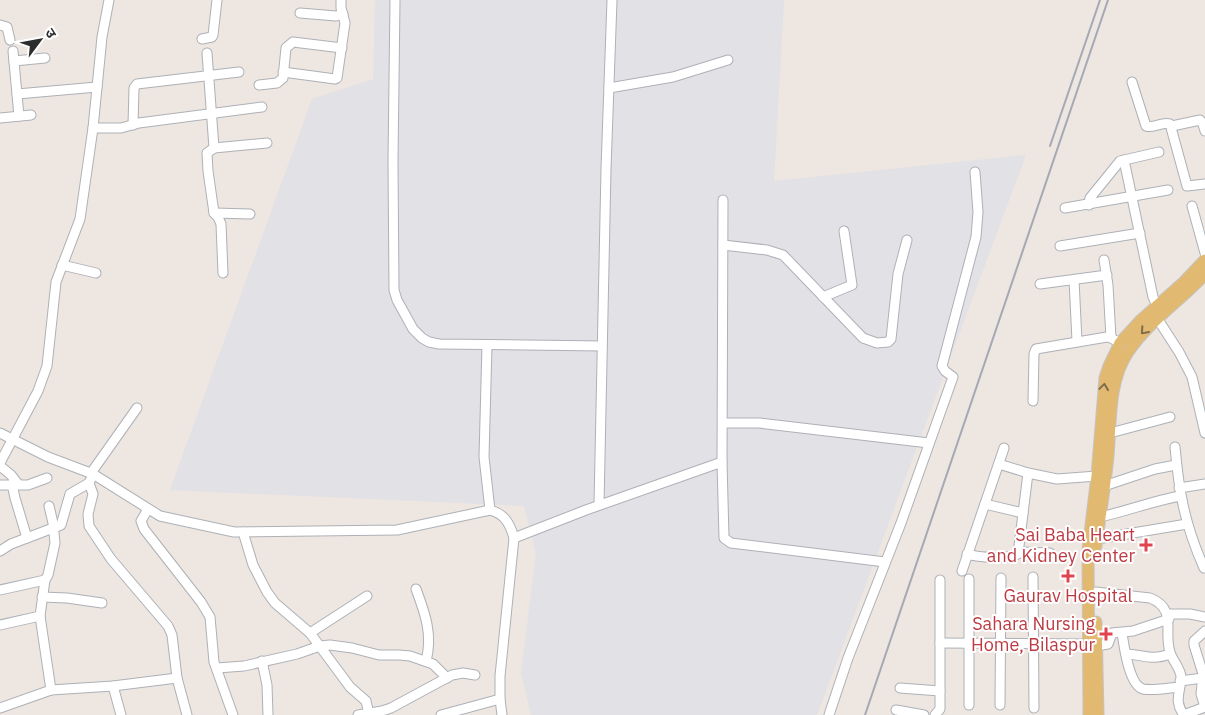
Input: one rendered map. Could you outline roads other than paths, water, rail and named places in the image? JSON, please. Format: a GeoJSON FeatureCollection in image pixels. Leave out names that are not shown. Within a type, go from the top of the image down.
{"type":"FeatureCollection","features":[{"type":"Feature","properties":{"kind":"main road"},"geometry":{"type":"LineString","coordinates":[[1098,715],[1088,550],[1097,476],[1104,383],[1116,340],[1157,306],[1205,260]]}},
{"type":"Feature","properties":{"kind":"main road"},"geometry":{"type":"LineString","coordinates":[[1089,715],[1097,539],[1114,388],[1122,363],[1140,337],[1157,318],[1204,277]]}},
{"type":"Feature","properties":{"kind":"street"},"geometry":{"type":"LineString","coordinates":[[27,538],[14,498],[15,484],[11,474],[0,464],[38,392],[47,366],[56,282],[80,219],[93,128],[102,36],[110,0]]}},
{"type":"Feature","properties":{"kind":"street"},"geometry":{"type":"LineString","coordinates":[[202,39],[212,38],[214,34],[217,0]]}},
{"type":"Feature","properties":{"kind":"street"},"geometry":{"type":"LineString","coordinates":[[283,72],[335,79],[339,76],[345,23],[341,0]]}},
{"type":"Feature","properties":{"kind":"street"},"geometry":{"type":"LineString","coordinates":[[395,0],[394,290],[402,310],[422,338],[439,344],[602,346]]}},
{"type":"Feature","properties":{"kind":"street"},"geometry":{"type":"LineString","coordinates":[[599,505],[612,0]]}},
{"type":"Feature","properties":{"kind":"street"},"geometry":{"type":"LineString","coordinates":[[300,13],[336,16],[343,14]]}},
{"type":"Feature","properties":{"kind":"street"},"geometry":{"type":"LineString","coordinates":[[0,25],[7,27],[10,40]]}},
{"type":"Feature","properties":{"kind":"street"},"geometry":{"type":"LineString","coordinates":[[259,85],[280,81],[286,48],[293,42],[342,48]]}},
{"type":"Feature","properties":{"kind":"street"},"geometry":{"type":"LineString","coordinates":[[13,51],[19,116]]}},
{"type":"Feature","properties":{"kind":"street"},"geometry":{"type":"LineString","coordinates":[[207,53],[214,148]]}},
{"type":"Feature","properties":{"kind":"street"},"geometry":{"type":"LineString","coordinates":[[14,61],[45,58]]}},
{"type":"Feature","properties":{"kind":"street"},"geometry":{"type":"LineString","coordinates":[[609,88],[673,77],[728,60]]}},
{"type":"Feature","properties":{"kind":"street"},"geometry":{"type":"LineString","coordinates":[[133,125],[134,88],[137,84],[239,72]]}},
{"type":"Feature","properties":{"kind":"street"},"geometry":{"type":"LineString","coordinates":[[1132,82],[1146,126],[1150,127],[1169,122],[1172,126],[1186,184],[1189,187],[1205,184]]}},
{"type":"Feature","properties":{"kind":"street"},"geometry":{"type":"LineString","coordinates":[[17,94],[97,87]]}},
{"type":"Feature","properties":{"kind":"street"},"geometry":{"type":"LineString","coordinates":[[93,128],[121,128],[262,107]]}},
{"type":"Feature","properties":{"kind":"street"},"geometry":{"type":"LineString","coordinates":[[0,118],[31,115]]}},
{"type":"Feature","properties":{"kind":"street"},"geometry":{"type":"LineString","coordinates":[[1172,126],[1197,120],[1200,120],[1204,126]]}},
{"type":"Feature","properties":{"kind":"street"},"geometry":{"type":"LineString","coordinates":[[223,273],[221,224],[214,213],[207,154],[214,148],[267,143]]}},
{"type":"Feature","properties":{"kind":"street"},"geometry":{"type":"LineString","coordinates":[[1089,204],[1090,198],[1117,164],[1124,160],[1159,152]]}},
{"type":"Feature","properties":{"kind":"street"},"geometry":{"type":"LineString","coordinates":[[1124,160],[1153,297],[1157,306]]}},
{"type":"Feature","properties":{"kind":"street"},"geometry":{"type":"LineString","coordinates":[[829,715],[848,658],[866,615],[953,378],[944,371],[942,366],[976,236],[978,204],[975,172]]}},
{"type":"Feature","properties":{"kind":"street"},"geometry":{"type":"LineString","coordinates":[[1065,208],[1168,190]]}},
{"type":"Feature","properties":{"kind":"street"},"geometry":{"type":"LineString","coordinates":[[722,200],[723,534],[727,542],[885,562]]}},
{"type":"Feature","properties":{"kind":"street"},"geometry":{"type":"LineString","coordinates":[[1192,206],[1205,253]]}},
{"type":"Feature","properties":{"kind":"street"},"geometry":{"type":"LineString","coordinates":[[214,213],[250,214]]}},
{"type":"Feature","properties":{"kind":"street"},"geometry":{"type":"LineString","coordinates":[[822,298],[852,285],[844,231]]}},
{"type":"Feature","properties":{"kind":"street"},"geometry":{"type":"LineString","coordinates":[[1060,246],[1140,233]]}},
{"type":"Feature","properties":{"kind":"street"},"geometry":{"type":"LineString","coordinates":[[723,245],[767,250],[782,255],[863,338],[878,343],[890,341],[898,274],[907,240]]}},
{"type":"Feature","properties":{"kind":"street"},"geometry":{"type":"LineString","coordinates":[[1033,401],[1034,351],[1038,348],[1078,341],[1116,340],[1104,260]]}},
{"type":"Feature","properties":{"kind":"street"},"geometry":{"type":"LineString","coordinates":[[62,265],[96,273]]}},
{"type":"Feature","properties":{"kind":"street"},"geometry":{"type":"LineString","coordinates":[[1040,284],[1107,275]]}},
{"type":"Feature","properties":{"kind":"street"},"geometry":{"type":"LineString","coordinates":[[1074,280],[1078,341]]}},
{"type":"Feature","properties":{"kind":"street"},"geometry":{"type":"LineString","coordinates":[[1157,318],[1179,352],[1192,377],[1205,433]]}},
{"type":"Feature","properties":{"kind":"street"},"geometry":{"type":"LineString","coordinates":[[487,345],[484,456],[490,510]]}},
{"type":"Feature","properties":{"kind":"street"},"geometry":{"type":"LineString","coordinates":[[137,408],[94,474],[90,484],[93,494],[88,514],[89,526],[112,558],[168,626],[172,635],[177,678],[187,715]]}},
{"type":"Feature","properties":{"kind":"street"},"geometry":{"type":"LineString","coordinates":[[1110,434],[1170,417]]}},
{"type":"Feature","properties":{"kind":"street"},"geometry":{"type":"LineString","coordinates":[[722,422],[759,423],[929,443]]}},
{"type":"Feature","properties":{"kind":"street"},"geometry":{"type":"LineString","coordinates":[[0,433],[48,457],[94,474],[165,518],[234,532],[397,530],[490,510],[502,515],[508,522],[514,538],[500,676],[502,715]]}},
{"type":"Feature","properties":{"kind":"street"},"geometry":{"type":"LineString","coordinates":[[1175,447],[1180,492],[1187,524],[1204,568]]}},
{"type":"Feature","properties":{"kind":"street"},"geometry":{"type":"LineString","coordinates":[[962,571],[1004,448]]}},
{"type":"Feature","properties":{"kind":"street"},"geometry":{"type":"LineString","coordinates":[[514,538],[599,505],[722,462]]}},
{"type":"Feature","properties":{"kind":"street"},"geometry":{"type":"LineString","coordinates":[[999,464],[1056,479],[1097,476]]}},
{"type":"Feature","properties":{"kind":"street"},"geometry":{"type":"LineString","coordinates":[[1104,486],[1176,464]]}},
{"type":"Feature","properties":{"kind":"street"},"geometry":{"type":"LineString","coordinates":[[1020,552],[1028,473]]}},
{"type":"Feature","properties":{"kind":"street"},"geometry":{"type":"LineString","coordinates":[[0,485],[28,485],[47,478]]}},
{"type":"Feature","properties":{"kind":"street"},"geometry":{"type":"LineString","coordinates":[[0,551],[11,544],[60,526],[63,522],[70,494],[90,484]]}},
{"type":"Feature","properties":{"kind":"street"},"geometry":{"type":"LineString","coordinates":[[1100,517],[1122,512],[1205,484]]}},
{"type":"Feature","properties":{"kind":"street"},"geometry":{"type":"LineString","coordinates":[[985,504],[1023,513]]}},
{"type":"Feature","properties":{"kind":"street"},"geometry":{"type":"LineString","coordinates":[[50,506],[55,543],[48,575],[45,580],[40,616],[51,690]]}},
{"type":"Feature","properties":{"kind":"street"},"geometry":{"type":"LineString","coordinates":[[147,508],[141,520],[144,529],[201,602],[210,617],[214,662],[233,715]]}},
{"type":"Feature","properties":{"kind":"street"},"geometry":{"type":"LineString","coordinates":[[1097,539],[1187,524]]}},
{"type":"Feature","properties":{"kind":"street"},"geometry":{"type":"LineString","coordinates":[[243,532],[254,566],[266,592],[275,603],[310,633],[350,687],[366,701],[369,714]]}},
{"type":"Feature","properties":{"kind":"street"},"geometry":{"type":"LineString","coordinates":[[967,554],[981,557],[1012,556],[1020,552],[1050,553]]}},
{"type":"Feature","properties":{"kind":"street"},"geometry":{"type":"LineString","coordinates":[[1033,577],[1034,708]]}},
{"type":"Feature","properties":{"kind":"street"},"geometry":{"type":"LineString","coordinates":[[1000,578],[1000,705]]}},
{"type":"Feature","properties":{"kind":"street"},"geometry":{"type":"LineString","coordinates":[[969,705],[970,579]]}},
{"type":"Feature","properties":{"kind":"street"},"geometry":{"type":"LineString","coordinates":[[0,590],[45,580]]}},
{"type":"Feature","properties":{"kind":"street"},"geometry":{"type":"LineString","coordinates":[[935,715],[940,709],[940,580]]}},
{"type":"Feature","properties":{"kind":"street"},"geometry":{"type":"LineString","coordinates":[[416,589],[428,626],[430,642],[426,661]]}},
{"type":"Feature","properties":{"kind":"street"},"geometry":{"type":"LineString","coordinates":[[1096,592],[1150,598],[1157,602],[1168,617],[1168,644],[1170,654],[1180,675],[1179,706],[1184,715],[1205,707],[1201,694],[1203,678],[1194,641],[1205,631]]}},
{"type":"Feature","properties":{"kind":"street"},"geometry":{"type":"LineString","coordinates":[[310,633],[367,596]]}},
{"type":"Feature","properties":{"kind":"street"},"geometry":{"type":"LineString","coordinates":[[42,597],[102,603]]}},
{"type":"Feature","properties":{"kind":"street"},"geometry":{"type":"LineString","coordinates":[[940,643],[1034,644],[1092,640],[1108,644],[1112,633],[1122,633],[1168,617],[1190,614],[1205,617]]}},
{"type":"Feature","properties":{"kind":"street"},"geometry":{"type":"LineString","coordinates":[[0,625],[40,616]]}},
{"type":"Feature","properties":{"kind":"street"},"geometry":{"type":"LineString","coordinates":[[1122,633],[1131,677],[1138,686],[1150,690],[1203,678]]}},
{"type":"Feature","properties":{"kind":"street"},"geometry":{"type":"LineString","coordinates":[[217,668],[244,666],[297,654],[320,646],[346,647],[379,655],[399,655],[426,661],[439,668],[447,678]]}},
{"type":"Feature","properties":{"kind":"street"},"geometry":{"type":"LineString","coordinates":[[1127,654],[1140,654],[1154,658],[1170,654]]}},
{"type":"Feature","properties":{"kind":"street"},"geometry":{"type":"LineString","coordinates":[[262,661],[268,715]]}},
{"type":"Feature","properties":{"kind":"street"},"geometry":{"type":"LineString","coordinates":[[358,715],[382,712],[457,673],[475,675]]}},
{"type":"Feature","properties":{"kind":"street"},"geometry":{"type":"LineString","coordinates":[[0,708],[51,690],[113,686],[177,678]]}},
{"type":"Feature","properties":{"kind":"street"},"geometry":{"type":"LineString","coordinates":[[113,686],[121,715]]}},
{"type":"Feature","properties":{"kind":"street"},"geometry":{"type":"LineString","coordinates":[[900,688],[940,690]]}},
{"type":"Feature","properties":{"kind":"street"},"geometry":{"type":"LineString","coordinates":[[441,715],[500,699]]}},
{"type":"Feature","properties":{"kind":"street"},"geometry":{"type":"LineString","coordinates":[[896,710],[924,715]]}},
{"type":"Feature","properties":{"kind":"railway"},"geometry":{"type":"LineString","coordinates":[[1050,146],[1100,0]]}},
{"type":"Feature","properties":{"kind":"railway"},"geometry":{"type":"LineString","coordinates":[[865,715],[1108,0]]}},
{"type":"Feature","properties":{"kind":"place","name":"Sai Baba Heart and Kidney Center"},"geometry":{"type":"Point","coordinates":[1146,545]}},
{"type":"Feature","properties":{"kind":"place","name":"Gaurav Hospital"},"geometry":{"type":"Point","coordinates":[1068,576]}},
{"type":"Feature","properties":{"kind":"place","name":"Sahara Nursing Home, Bilaspur"},"geometry":{"type":"Point","coordinates":[1106,634]}}]}
